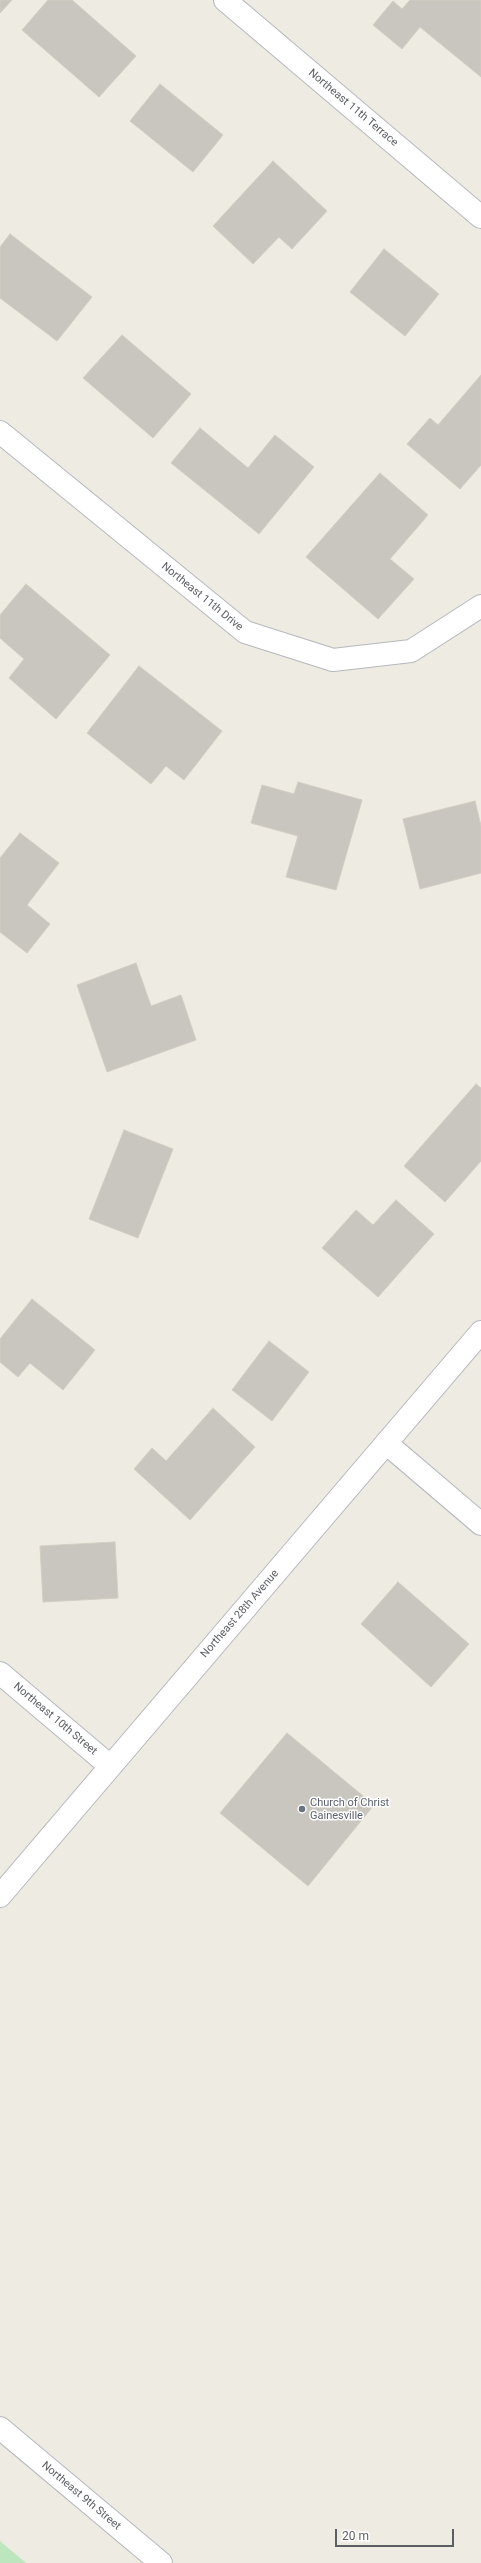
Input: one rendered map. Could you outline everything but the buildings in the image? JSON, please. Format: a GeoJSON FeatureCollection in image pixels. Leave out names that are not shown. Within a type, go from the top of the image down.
{"type":"FeatureCollection","features":[{"type":"Feature","properties":{"kind":"street","name":"Northeast 11th Terrace"},"geometry":{"type":"LineString","coordinates":[[225,0],[481,216]]}},
{"type":"Feature","properties":{"kind":"street","name":"Northeast 11th Drive"},"geometry":{"type":"LineString","coordinates":[[0,432],[245,632],[333,660],[411,651],[481,606]]}},
{"type":"Feature","properties":{"kind":"street","name":"Northeast 28th Avenue"},"geometry":{"type":"LineString","coordinates":[[0,1896],[481,1332]]}},
{"type":"Feature","properties":{"kind":"street"},"geometry":{"type":"LineString","coordinates":[[386,1443],[481,1524]]}},
{"type":"Feature","properties":{"kind":"street","name":"Northeast 10th Street"},"geometry":{"type":"LineString","coordinates":[[0,1673],[110,1766]]}},
{"type":"Feature","properties":{"kind":"street","name":"Northeast 9th Street"},"geometry":{"type":"LineString","coordinates":[[0,2428],[161,2563]]}},
{"type":"Feature","properties":{"kind":"green space"},"geometry":{"type":"Polygon","coordinates":[[[0,2541],[26,2563],[0,2563],[0,2541]]]}},
{"type":"Feature","properties":{"kind":"place","name":"Church of Christ Gainesville"},"geometry":{"type":"Point","coordinates":[302,1809]}}]}
